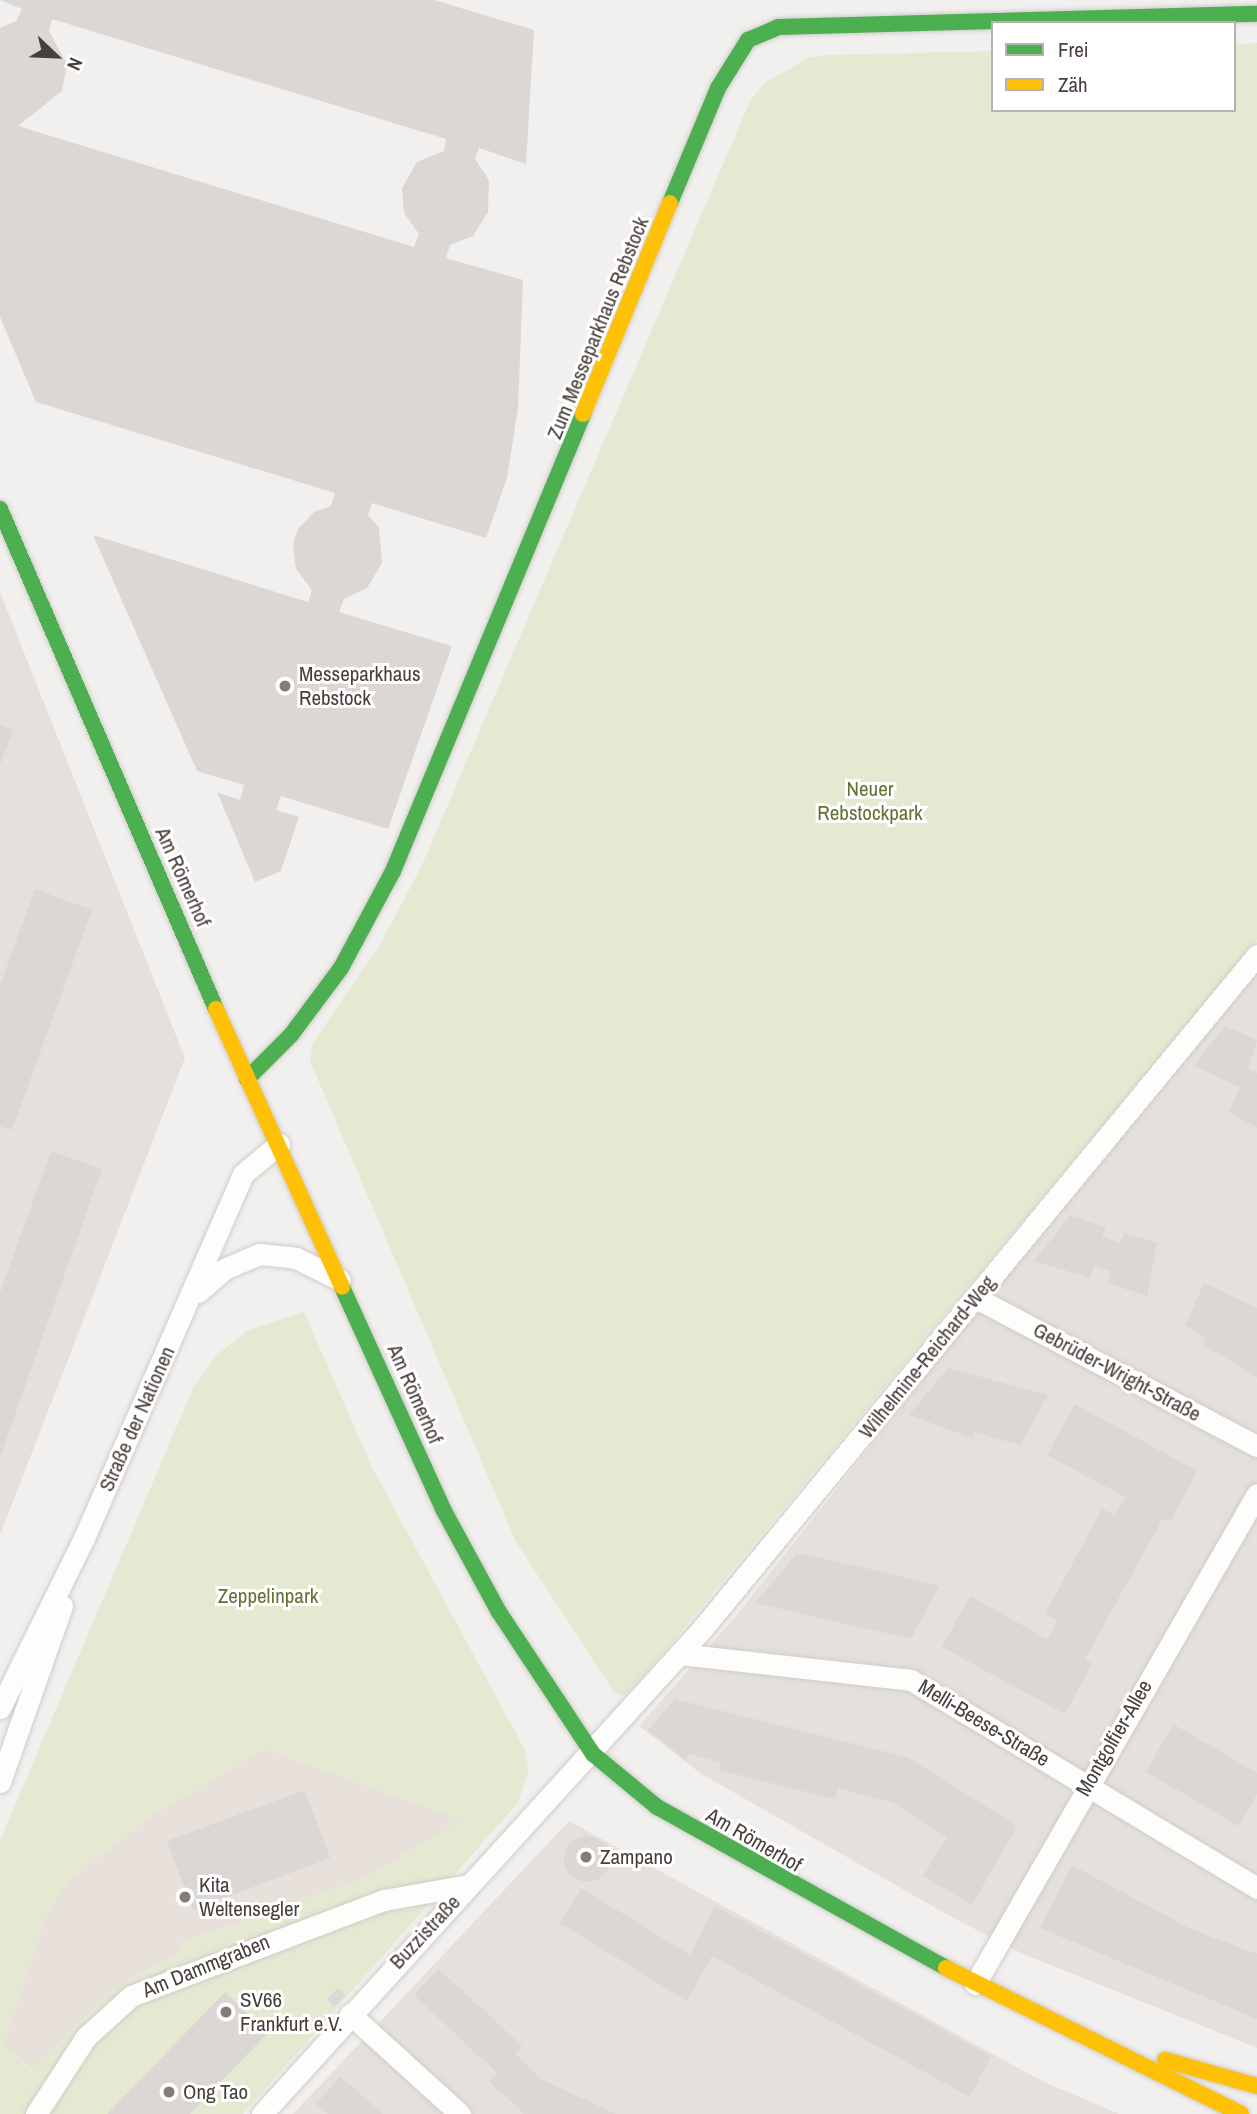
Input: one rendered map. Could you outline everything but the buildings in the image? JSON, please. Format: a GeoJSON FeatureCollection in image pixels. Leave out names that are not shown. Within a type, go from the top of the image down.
{"type":"FeatureCollection","features":[{"type":"Feature","properties":{"kind":"main road","name":"Zum Messeparkhaus Rebstock"},"geometry":{"type":"LineString","coordinates":[[247,1079],[291,1035],[341,968],[393,871],[718,88],[748,40],[778,27],[1257,13]]}},
{"type":"Feature","properties":{"kind":"main road","name":"Am Römerhof"},"geometry":{"type":"LineString","coordinates":[[0,509],[247,1079],[456,1532],[525,1654],[593,1754],[657,1807],[721,1847],[975,1984],[1241,2114]]}},
{"type":"Feature","properties":{"kind":"main road","name":"Am Römerhof"},"geometry":{"type":"LineString","coordinates":[[1090,2038],[1257,2086]]}},
{"type":"Feature","properties":{"kind":"street","name":"Wilhelmine-Reichard-Weg"},"geometry":{"type":"LineString","coordinates":[[593,1754],[885,1409],[1163,1067],[1250,978],[1257,955]]}},
{"type":"Feature","properties":{"kind":"street","name":"Straße der Nationen"},"geometry":{"type":"LineString","coordinates":[[0,1708],[85,1538],[243,1174],[279,1144]]}},
{"type":"Feature","properties":{"kind":"street","name":"Straße der Nationen"},"geometry":{"type":"LineString","coordinates":[[190,1301],[223,1269],[260,1254],[296,1258],[341,1280]]}},
{"type":"Feature","properties":{"kind":"street","name":"Gebrüder-Wright-Straße"},"geometry":{"type":"LineString","coordinates":[[976,1298],[1257,1446]]}},
{"type":"Feature","properties":{"kind":"street","name":"Montgolfier-Allee"},"geometry":{"type":"LineString","coordinates":[[975,1984],[1087,1785],[1257,1494]]}},
{"type":"Feature","properties":{"kind":"street","name":"Straße der Nationen"},"geometry":{"type":"LineString","coordinates":[[0,1782],[85,1538]]}},
{"type":"Feature","properties":{"kind":"street","name":"Melli-Beese-Straße"},"geometry":{"type":"LineString","coordinates":[[680,1654],[911,1679],[1257,1888]]}},
{"type":"Feature","properties":{"kind":"street","name":"Buzzistraße"},"geometry":{"type":"LineString","coordinates":[[262,2114],[468,1885],[593,1754]]}},
{"type":"Feature","properties":{"kind":"street","name":"Am Dammgraben"},"geometry":{"type":"LineString","coordinates":[[36,2114],[86,2037],[131,1996],[384,1900],[468,1885]]}},
{"type":"Feature","properties":{"kind":"street"},"geometry":{"type":"LineString","coordinates":[[350,2014],[460,2114]]}},
{"type":"Feature","properties":{"kind":"shaded area"},"geometry":{"type":"Polygon","coordinates":[[[0,592],[185,1058],[0,1535],[0,592]]]}},
{"type":"Feature","properties":{"kind":"shaded area"},"geometry":{"type":"Polygon","coordinates":[[[1257,973],[1257,2048],[1021,1953],[946,1914],[700,1773],[639,1726],[736,1616],[1141,1105],[1171,1078],[1257,973]]]}},
{"type":"Feature","properties":{"kind":"shaded area","name":"Kita Weltensegler"},"geometry":{"type":"Polygon","coordinates":[[[265,1749],[462,1820],[361,1880],[180,1943],[184,1949],[118,1986],[32,2070],[3,2044],[47,1912],[69,1881],[152,1815],[265,1749]]]}},
{"type":"Feature","properties":{"kind":"shaded area"},"geometry":{"type":"Polygon","coordinates":[[[569,1821],[1044,2082],[1119,2114],[293,2114],[569,1821]]]}},
{"type":"Feature","properties":{"kind":"green space","name":"Neuer Rebstockpark"},"geometry":{"type":"Polygon","coordinates":[[[1257,43],[1257,940],[643,1677],[623,1696],[614,1692],[516,1542],[310,1060],[313,1043],[381,943],[421,867],[750,101],[764,83],[808,58],[826,55],[991,51],[991,112],[1236,112],[1236,44],[1257,43]]]}},
{"type":"Feature","properties":{"kind":"green space","name":"Zeppelinpark"},"geometry":{"type":"Polygon","coordinates":[[[304,1312],[372,1467],[524,1748],[529,1770],[518,1803],[243,2114],[190,2114],[268,2033],[225,1992],[107,2114],[0,2114],[0,1840],[193,1388],[217,1355],[248,1330],[304,1312]],[[265,1749],[152,1815],[69,1881],[47,1912],[3,2044],[31,2070],[118,1986],[183,1949],[180,1943],[361,1880],[461,1820],[265,1749]]]}},
{"type":"Feature","properties":{"kind":"traffic: fast"},"geometry":{"type":"LineString","coordinates":[[999,21],[1257,14]]}},
{"type":"Feature","properties":{"kind":"traffic: fast"},"geometry":{"type":"LineString","coordinates":[[670,203],[718,88],[748,40],[778,27],[991,21]]}},
{"type":"Feature","properties":{"kind":"traffic: fast"},"geometry":{"type":"LineString","coordinates":[[247,1079],[291,1035],[341,968],[393,871],[583,414]]}},
{"type":"Feature","properties":{"kind":"traffic: fast"},"geometry":{"type":"LineString","coordinates":[[0,509],[216,1009]]}},
{"type":"Feature","properties":{"kind":"traffic: fast"},"geometry":{"type":"LineString","coordinates":[[342,1287],[443,1509],[499,1612],[593,1754],[657,1807],[946,1968]]}},
{"type":"Feature","properties":{"kind":"traffic: slow"},"geometry":{"type":"LineString","coordinates":[[583,414],[670,203]]}},
{"type":"Feature","properties":{"kind":"traffic: slow"},"geometry":{"type":"LineString","coordinates":[[216,1009],[342,1287]]}},
{"type":"Feature","properties":{"kind":"traffic: slow"},"geometry":{"type":"LineString","coordinates":[[946,1968],[1241,2114]]}},
{"type":"Feature","properties":{"kind":"traffic: slow"},"geometry":{"type":"LineString","coordinates":[[1165,2060],[1257,2086]]}},
{"type":"Feature","properties":{"kind":"place","name":"Messeparkhaus Rebstock"},"geometry":{"type":"Point","coordinates":[285,686]}},
{"type":"Feature","properties":{"kind":"place","name":"Zampano"},"geometry":{"type":"Point","coordinates":[586,1857]}},
{"type":"Feature","properties":{"kind":"place","name":"Kita Weltensegler"},"geometry":{"type":"Point","coordinates":[185,1897]}},
{"type":"Feature","properties":{"kind":"place","name":"SV66 Frankfurt e.V."},"geometry":{"type":"Point","coordinates":[226,2012]}},
{"type":"Feature","properties":{"kind":"place","name":"Ong Tao"},"geometry":{"type":"Point","coordinates":[169,2092]}}]}
